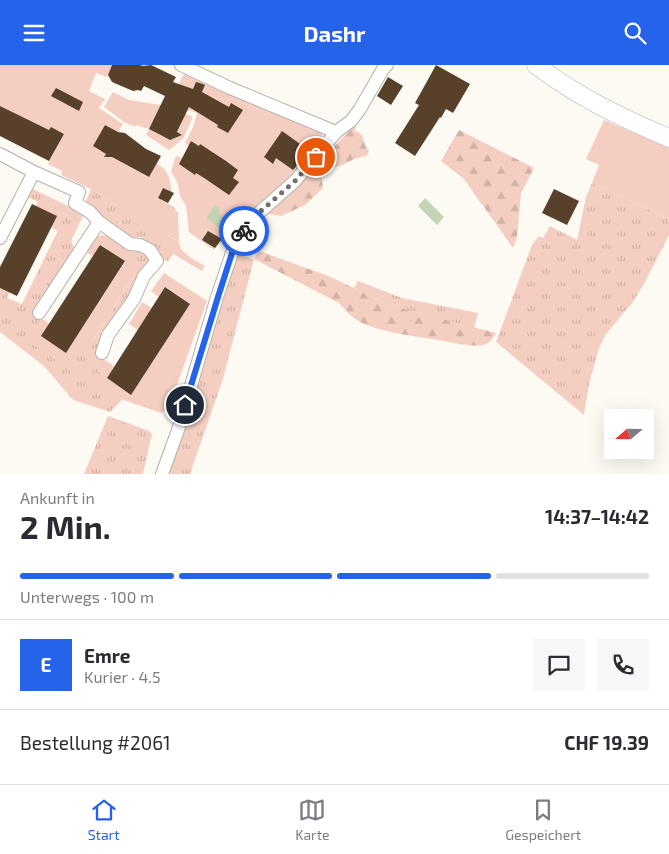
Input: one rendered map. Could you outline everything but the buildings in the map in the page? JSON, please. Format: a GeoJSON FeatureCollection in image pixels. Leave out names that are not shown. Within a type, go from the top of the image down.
{"type":"FeatureCollection","features":[{"type":"Feature","properties":{"kind":"street"},"geometry":{"type":"LineString","coordinates":[[181,65],[230,88],[336,132]]}},
{"type":"Feature","properties":{"kind":"street"},"geometry":{"type":"LineString","coordinates":[[162,474],[178,430],[232,253],[241,235],[253,218],[295,181],[336,132],[351,121],[387,65]]}},
{"type":"Feature","properties":{"kind":"street"},"geometry":{"type":"LineString","coordinates":[[536,65],[572,91],[600,107],[669,138]]}},
{"type":"Feature","properties":{"kind":"street"},"geometry":{"type":"LineString","coordinates":[[0,154],[79,192],[75,203],[130,244],[140,245],[150,250],[156,261],[144,276],[134,299],[108,335],[102,353]]}},
{"type":"Feature","properties":{"kind":"street"},"geometry":{"type":"LineString","coordinates":[[0,238],[34,172]]}},
{"type":"Feature","properties":{"kind":"street"},"geometry":{"type":"LineString","coordinates":[[39,313],[99,222]]}},
{"type":"Feature","properties":{"kind":"green space"},"geometry":{"type":"Polygon","coordinates":[[[0,65],[112,65],[107,77],[96,73],[89,91],[105,99],[99,108],[123,124],[118,132],[105,125],[93,146],[100,151],[107,151],[105,156],[112,157],[148,177],[156,163],[164,169],[169,179],[172,193],[163,188],[158,198],[174,207],[178,213],[179,242],[168,235],[165,239],[97,192],[61,175],[62,171],[48,164],[64,134],[51,127],[49,130],[0,106],[0,65]]]}},
{"type":"Feature","properties":{"kind":"green space"},"geometry":{"type":"Polygon","coordinates":[[[184,74],[321,130],[322,138],[295,175],[247,217],[228,244],[221,239],[214,250],[189,232],[186,205],[180,197],[178,184],[171,171],[176,156],[182,158],[196,173],[219,188],[234,167],[200,145],[191,141],[189,146],[185,143],[194,125],[197,113],[183,108],[197,106],[205,85],[193,90],[178,85],[184,74]]]}},
{"type":"Feature","properties":{"kind":"green space"},"geometry":{"type":"Polygon","coordinates":[[[113,92],[129,100],[167,106],[191,116],[192,119],[183,139],[169,150],[146,135],[149,129],[136,125],[135,127],[124,122],[104,107],[113,92]],[[160,107],[149,129],[166,138],[177,134],[184,118],[160,107]]]}},
{"type":"Feature","properties":{"kind":"green space"},"geometry":{"type":"Polygon","coordinates":[[[604,120],[669,148],[669,219],[592,183],[599,165],[586,159],[604,120]]]}},
{"type":"Feature","properties":{"kind":"green space"},"geometry":{"type":"Polygon","coordinates":[[[356,124],[355,131],[361,135],[369,152],[366,156],[321,171],[323,188],[305,205],[281,216],[268,214],[356,124]]]}},
{"type":"Feature","properties":{"kind":"green space"},"geometry":{"type":"Polygon","coordinates":[[[459,130],[534,168],[521,193],[517,237],[513,248],[464,179],[441,161],[459,130]]]}},
{"type":"Feature","properties":{"kind":"green space"},"geometry":{"type":"Polygon","coordinates":[[[592,183],[669,219],[669,235],[644,284],[632,303],[606,334],[599,348],[589,384],[584,415],[496,342],[532,245],[539,236],[543,238],[550,226],[577,240],[586,197],[592,183]]]}},
{"type":"Feature","properties":{"kind":"green space"},"geometry":{"type":"Polygon","coordinates":[[[31,188],[82,213],[83,216],[71,241],[74,247],[73,253],[41,318],[55,359],[92,342],[137,270],[94,238],[104,235],[109,236],[134,251],[142,251],[148,257],[148,263],[129,297],[110,322],[102,358],[97,366],[118,398],[123,399],[110,412],[73,400],[44,366],[0,332],[0,288],[10,292],[7,298],[22,304],[66,214],[27,197],[31,188]]]}},
{"type":"Feature","properties":{"kind":"green space"},"geometry":{"type":"Polygon","coordinates":[[[91,189],[165,238],[167,235],[179,242],[181,249],[191,258],[205,266],[202,271],[173,254],[167,262],[160,257],[152,244],[140,237],[128,237],[102,218],[94,207],[85,203],[91,189]]]}},
{"type":"Feature","properties":{"kind":"green space"},"geometry":{"type":"Polygon","coordinates":[[[38,201],[66,214],[58,231],[51,227],[56,216],[36,206],[38,201]]]}},
{"type":"Feature","properties":{"kind":"green space"},"geometry":{"type":"Polygon","coordinates":[[[94,238],[105,238],[135,257],[137,270],[85,353],[55,359],[34,345],[31,338],[41,318],[50,324],[66,353],[125,262],[101,245],[93,256],[85,252],[94,238]]]}},
{"type":"Feature","properties":{"kind":"green space"},"geometry":{"type":"Polygon","coordinates":[[[259,251],[331,277],[389,305],[496,333],[492,339],[483,345],[464,345],[371,327],[355,319],[339,303],[254,259],[259,251]]]}},
{"type":"Feature","properties":{"kind":"green space"},"geometry":{"type":"Polygon","coordinates":[[[238,255],[254,259],[223,379],[190,474],[167,474],[238,255]]]}},
{"type":"Feature","properties":{"kind":"green space"},"geometry":{"type":"Polygon","coordinates":[[[164,273],[207,301],[172,399],[167,409],[161,413],[118,398],[110,399],[97,366],[102,358],[114,366],[107,378],[131,395],[190,304],[166,287],[159,297],[151,291],[164,273]]]}},
{"type":"Feature","properties":{"kind":"green space"},"geometry":{"type":"Polygon","coordinates":[[[358,281],[402,298],[478,313],[474,328],[389,305],[354,288],[358,281]]]}},
{"type":"Feature","properties":{"kind":"green space"},"geometry":{"type":"Polygon","coordinates":[[[142,302],[152,308],[138,330],[129,324],[142,302]]]}},
{"type":"Feature","properties":{"kind":"green space"},"geometry":{"type":"Polygon","coordinates":[[[108,416],[149,431],[152,434],[143,474],[84,474],[108,416]]]}},
{"type":"Feature","properties":{"kind":"shaded area"},"geometry":{"type":"Polygon","coordinates":[[[425,198],[444,217],[437,225],[418,206],[425,198]]]}},
{"type":"Feature","properties":{"kind":"shaded area"},"geometry":{"type":"Polygon","coordinates":[[[215,205],[220,208],[219,215],[229,223],[224,230],[206,218],[215,205]]]}},
{"type":"Feature","properties":{"kind":"way so far"},"geometry":{"type":"LineString","coordinates":[[244,231],[253,218],[295,181],[316,157]]}},
{"type":"Feature","properties":{"kind":"route"},"geometry":{"type":"LineString","coordinates":[[185,405],[232,253],[244,231]]}}]}
